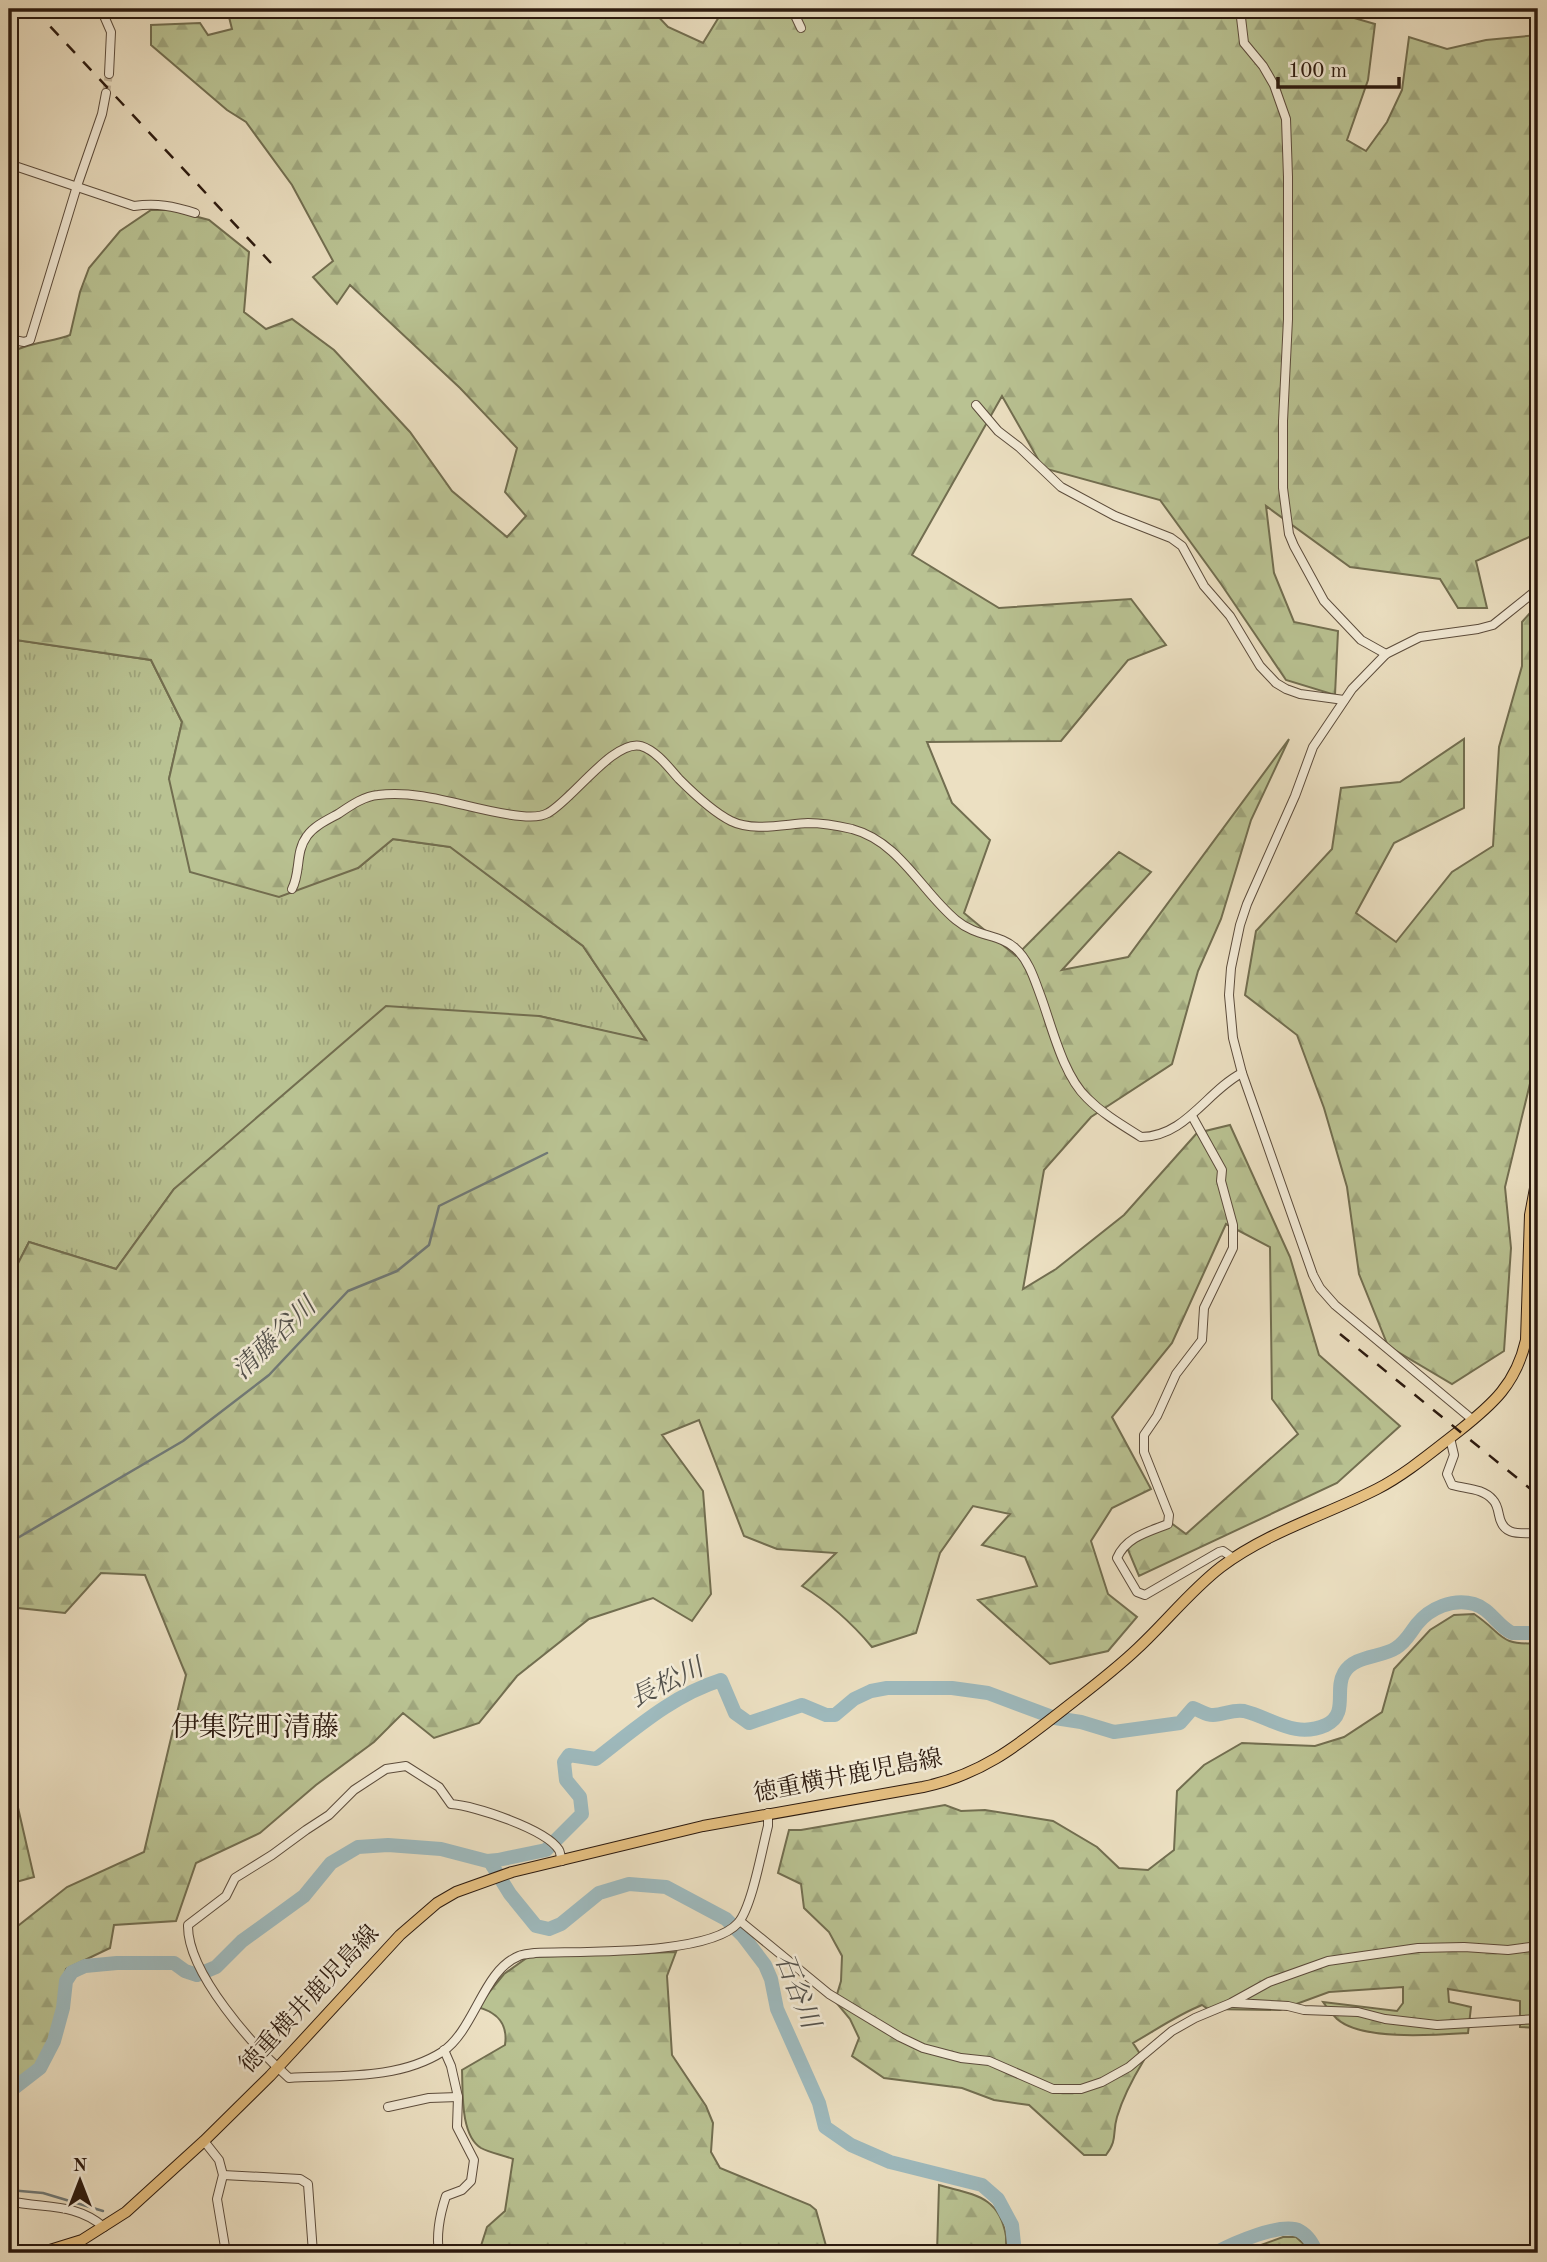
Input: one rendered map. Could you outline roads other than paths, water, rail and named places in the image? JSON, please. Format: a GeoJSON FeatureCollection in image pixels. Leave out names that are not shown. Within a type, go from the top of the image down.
{"type":"FeatureCollection","features":[{"type":"Feature","properties":{"kind":"main road","name":"徳重横井鹿児島線"},"geometry":{"type":"LineString","coordinates":[[40,2253],[82,2240],[126,2213],[278,2068],[420,1916],[456,1892],[512,1872],[703,1826],[947,1782],[993,1762],[1101,1681],[1233,1558],[1377,1489],[1450,1438],[1502,1392],[1515,1375],[1522,1357],[1526,1340],[1530,1215],[1538,1172]]}},
{"type":"Feature","properties":{"kind":"street"},"geometry":{"type":"LineString","coordinates":[[101,9],[111,32],[109,74]]}},
{"type":"Feature","properties":{"kind":"street"},"geometry":{"type":"LineString","coordinates":[[792,9],[801,28]]}},
{"type":"Feature","properties":{"kind":"street"},"geometry":{"type":"LineString","coordinates":[[1240,9],[1244,43],[1274,85],[1286,119],[1288,319],[1283,488],[1289,534],[1324,601],[1361,640],[1386,654]]}},
{"type":"Feature","properties":{"kind":"street"},"geometry":{"type":"LineString","coordinates":[[9,339],[24,342],[30,340],[102,114],[106,93]]}},
{"type":"Feature","properties":{"kind":"street"},"geometry":{"type":"LineString","coordinates":[[9,164],[134,206],[155,203],[195,213]]}},
{"type":"Feature","properties":{"kind":"street"},"geometry":{"type":"LineString","coordinates":[[976,405],[998,431],[1060,486],[1115,516],[1171,538],[1182,546],[1204,586],[1230,616],[1260,666],[1276,682],[1300,694],[1344,700]]}},
{"type":"Feature","properties":{"kind":"street"},"geometry":{"type":"LineString","coordinates":[[1473,1420],[1335,1305],[1320,1289],[1242,1073],[1233,1038],[1229,995],[1231,968],[1240,925],[1252,892],[1295,796],[1313,747],[1352,690],[1386,654],[1420,638],[1493,625],[1538,589]]}},
{"type":"Feature","properties":{"kind":"street"},"geometry":{"type":"LineString","coordinates":[[292,889],[297,874],[299,852],[308,834],[357,802],[377,794],[420,796],[511,815],[540,816],[562,803],[615,754],[627,746],[641,746],[661,759],[681,781],[731,821],[741,825],[811,823],[842,828],[870,837],[890,850],[907,865],[953,918],[976,934],[1004,940],[1016,949],[1031,973],[1055,1043],[1085,1097],[1113,1120],[1141,1137],[1164,1132],[1192,1116],[1218,1089],[1242,1073]]}},
{"type":"Feature","properties":{"kind":"street"},"geometry":{"type":"LineString","coordinates":[[1192,1116],[1222,1170],[1221,1181],[1233,1225],[1233,1248],[1204,1308],[1202,1340],[1176,1374],[1157,1416],[1144,1435],[1144,1452],[1169,1515],[1168,1524],[1134,1537],[1117,1558],[1137,1592],[1145,1595],[1219,1552],[1223,1551],[1233,1558]]}},
{"type":"Feature","properties":{"kind":"street"},"geometry":{"type":"LineString","coordinates":[[1450,1438],[1454,1454],[1447,1474],[1452,1485],[1483,1492],[1492,1498],[1503,1528],[1509,1532],[1538,1533]]}},
{"type":"Feature","properties":{"kind":"street"},"geometry":{"type":"LineString","coordinates":[[562,1861],[554,1845],[511,1820],[468,1806],[451,1804],[439,1787],[406,1766],[397,1766],[386,1769],[354,1790],[329,1815],[235,1878],[226,1896],[188,1925],[188,1940],[205,1979],[289,2078],[396,2071],[424,2061],[444,2050],[456,2039],[494,1978],[519,1956],[660,1948],[694,1943],[731,1930],[740,1921],[746,1908],[765,1838],[768,1813]]}},
{"type":"Feature","properties":{"kind":"street"},"geometry":{"type":"LineString","coordinates":[[740,1921],[828,1994],[900,2037],[923,2048],[961,2058],[989,2061],[1053,2089],[1081,2089],[1102,2082],[1129,2067],[1172,2031],[1195,2018],[1231,2003],[1269,1982],[1328,1961],[1419,1948],[1508,1950],[1538,1947]]}},
{"type":"Feature","properties":{"kind":"street"},"geometry":{"type":"LineString","coordinates":[[1231,2003],[1358,2012],[1385,2019],[1437,2025],[1538,2019]]}},
{"type":"Feature","properties":{"kind":"street"},"geometry":{"type":"LineString","coordinates":[[439,2253],[438,2233],[446,2196],[462,2190],[471,2181],[474,2160],[457,2127],[458,2097],[451,2066],[444,2050]]}},
{"type":"Feature","properties":{"kind":"street"},"geometry":{"type":"LineString","coordinates":[[388,2107],[429,2098],[458,2097]]}},
{"type":"Feature","properties":{"kind":"street"},"geometry":{"type":"LineString","coordinates":[[204,2141],[219,2160],[223,2175],[217,2199],[226,2253]]}},
{"type":"Feature","properties":{"kind":"street"},"geometry":{"type":"LineString","coordinates":[[223,2175],[300,2179],[308,2184],[313,2253]]}},
{"type":"Feature","properties":{"kind":"street"},"geometry":{"type":"LineString","coordinates":[[11,2204],[71,2208],[92,2217],[104,2227]]}},
{"type":"Feature","properties":{"kind":"waterway","name":"清藤谷川"},"geometry":{"type":"LineString","coordinates":[[9,1543],[183,1441],[269,1375],[348,1291],[397,1271],[429,1245],[439,1206],[547,1153]]}},
{"type":"Feature","properties":{"kind":"waterway","name":"長松川"},"geometry":{"type":"LineString","coordinates":[[9,2092],[40,2068],[54,2041],[63,2008],[66,1981],[72,1972],[85,1966],[117,1963],[174,1963],[197,1975],[216,1967],[242,1941],[304,1896],[331,1863],[358,1847],[388,1845],[441,1849],[487,1861],[546,1850],[582,1814],[580,1797],[566,1780],[564,1762],[569,1755],[596,1759],[671,1704],[703,1686],[721,1680],[735,1713],[749,1723],[802,1705],[826,1715],[835,1715],[854,1699],[871,1691],[887,1688],[952,1688],[988,1693],[1055,1718],[1081,1722],[1114,1732],[1180,1723],[1193,1708],[1213,1715],[1244,1711],[1284,1726],[1304,1730],[1326,1725],[1337,1715],[1341,1680],[1348,1667],[1396,1648],[1422,1618],[1442,1606],[1458,1602],[1474,1604],[1512,1633],[1538,1633]]}},
{"type":"Feature","properties":{"kind":"waterway","name":"石谷川"},"geometry":{"type":"LineString","coordinates":[[492,1865],[510,1894],[536,1926],[549,1929],[561,1924],[599,1893],[629,1884],[666,1887],[726,1919],[765,1965],[771,1979],[777,2009],[819,2103],[825,2127],[851,2145],[890,2162],[982,2185],[998,2199],[1012,2225],[1015,2253]]}},
{"type":"Feature","properties":{"kind":"waterway"},"geometry":{"type":"LineString","coordinates":[[9,2190],[43,2193],[103,2211]]}},
{"type":"Feature","properties":{"kind":"waterway","name":"石谷川"},"geometry":{"type":"LineString","coordinates":[[1215,2253],[1257,2235],[1282,2229],[1292,2229],[1306,2235],[1317,2253]]}},
{"type":"Feature","properties":{"kind":"waterway","name":"石谷川"},"geometry":{"type":"LineString","coordinates":[[1533,2253],[1538,2251]]}},
{"type":"Feature","properties":{"kind":"tunnel"},"geometry":{"type":"LineString","coordinates":[[106,93],[109,74]]}},
{"type":"Feature","properties":{"kind":"railway"},"geometry":{"type":"LineString","coordinates":[[34,9],[271,263]]}},
{"type":"Feature","properties":{"kind":"railway"},"geometry":{"type":"LineString","coordinates":[[1340,1334],[1538,1495]]}},
{"type":"Feature","properties":{"kind":"district","name":"伊集院町清藤"},"geometry":{"type":"Point","coordinates":[255,1729]}}]}
